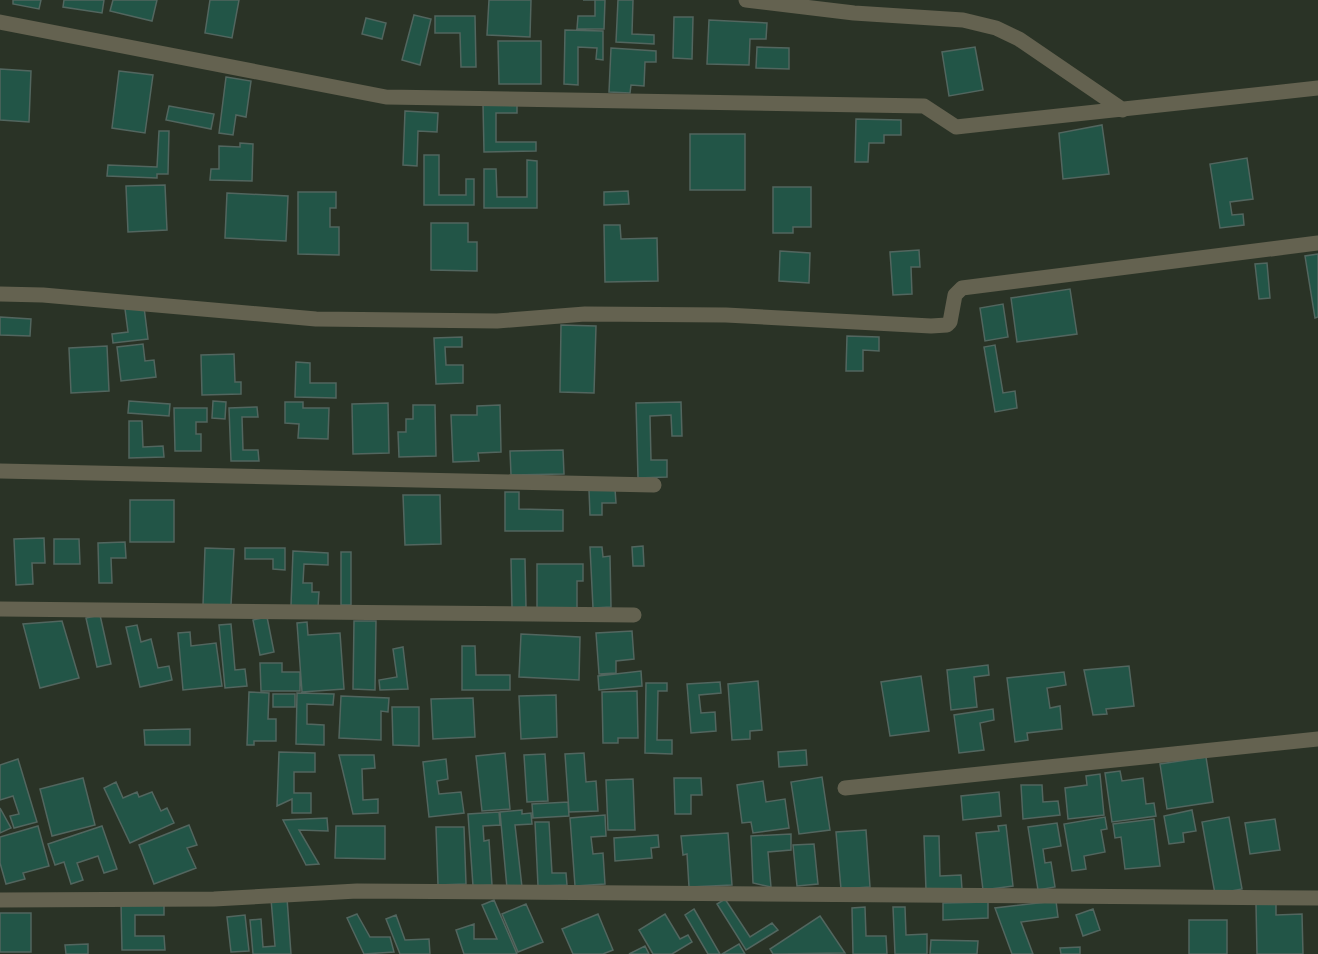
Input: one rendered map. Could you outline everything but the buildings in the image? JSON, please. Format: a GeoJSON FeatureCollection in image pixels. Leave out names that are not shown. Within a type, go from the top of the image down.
{"type":"FeatureCollection","features":[{"type":"Feature","properties":{"kind":"street"},"geometry":{"type":"LineString","coordinates":[[746,0],[854,13],[963,20],[996,28],[1019,39],[1124,110]]}},
{"type":"Feature","properties":{"kind":"street"},"geometry":{"type":"LineString","coordinates":[[0,22],[386,97],[924,106],[956,127],[1318,88]]}},
{"type":"Feature","properties":{"kind":"street"},"geometry":{"type":"LineString","coordinates":[[0,294],[43,295],[316,319],[497,321],[585,314],[702,315],[932,326],[947,325],[951,322],[955,295],[962,288],[1318,243]]}},
{"type":"Feature","properties":{"kind":"street"},"geometry":{"type":"LineString","coordinates":[[0,471],[654,486]]}},
{"type":"Feature","properties":{"kind":"street"},"geometry":{"type":"LineString","coordinates":[[0,609],[634,615]]}},
{"type":"Feature","properties":{"kind":"street"},"geometry":{"type":"LineString","coordinates":[[845,788],[1318,739]]}},
{"type":"Feature","properties":{"kind":"street"},"geometry":{"type":"LineString","coordinates":[[0,900],[214,899],[357,891],[1318,898]]}}]}
